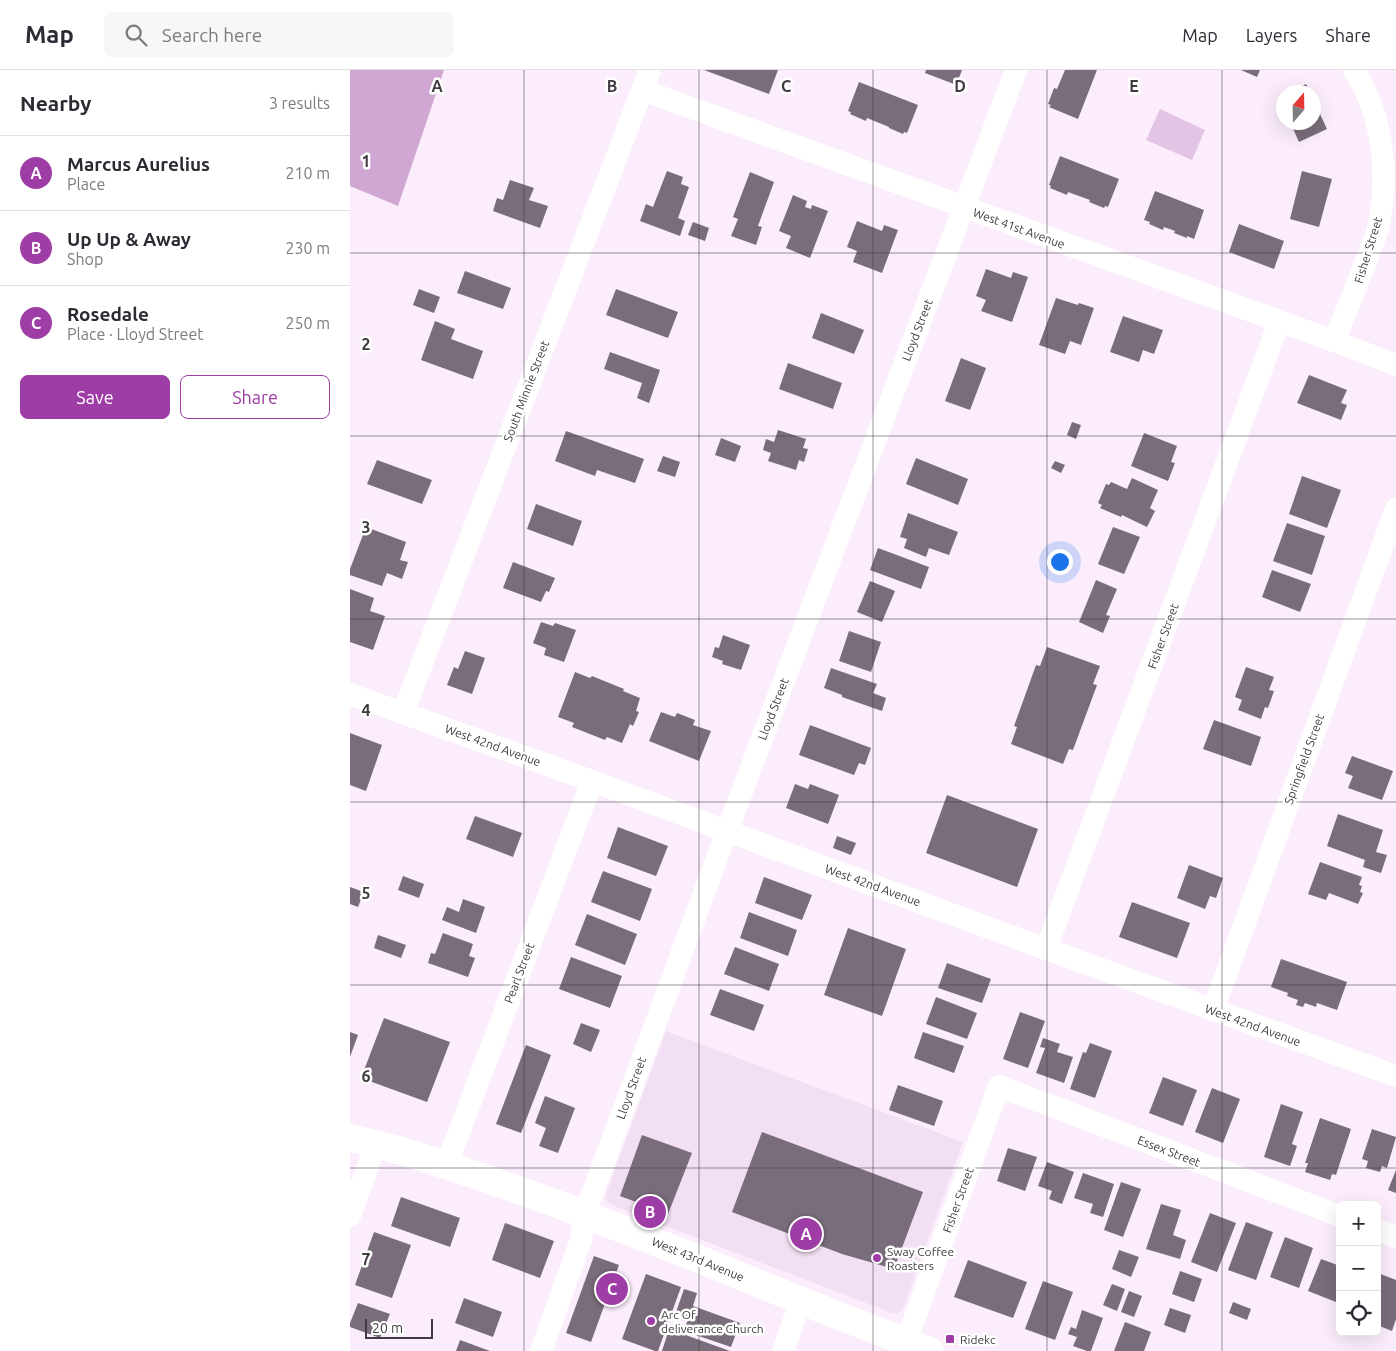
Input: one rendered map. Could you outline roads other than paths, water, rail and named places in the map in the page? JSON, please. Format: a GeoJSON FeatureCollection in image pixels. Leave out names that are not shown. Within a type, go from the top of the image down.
{"type":"FeatureCollection","features":[{"type":"Feature","properties":{"kind":"street","name":"Lloyd Street"},"geometry":{"type":"LineString","coordinates":[[541,1351],[581,1240],[584,1214],[727,831],[1016,70]]}},
{"type":"Feature","properties":{"kind":"street","name":"Fisher Street"},"geometry":{"type":"LineString","coordinates":[[1334,341],[1351,303],[1379,225],[1385,176],[1380,134],[1370,102],[1354,70]]}},
{"type":"Feature","properties":{"kind":"street","name":"West 41st Avenue"},"geometry":{"type":"LineString","coordinates":[[646,80],[964,207],[1396,365]]}},
{"type":"Feature","properties":{"kind":"street","name":"South Minnie Street"},"geometry":{"type":"LineString","coordinates":[[403,713],[646,80]]}},
{"type":"Feature","properties":{"kind":"street","name":"Fisher Street"},"geometry":{"type":"LineString","coordinates":[[1046,949],[1279,322]]}},
{"type":"Feature","properties":{"kind":"street","name":"Springfield Street"},"geometry":{"type":"LineString","coordinates":[[1212,1010],[1396,509]]}},
{"type":"Feature","properties":{"kind":"street","name":"West 42nd Avenue"},"geometry":{"type":"LineString","coordinates":[[350,694],[1396,1076]]}},
{"type":"Feature","properties":{"kind":"street","name":"Pearl Street"},"geometry":{"type":"LineString","coordinates":[[447,1164],[592,781]]}},
{"type":"Feature","properties":{"kind":"street","name":"Fisher Street"},"geometry":{"type":"LineString","coordinates":[[918,1347],[999,1086]]}},
{"type":"Feature","properties":{"kind":"street","name":"Essex Street"},"geometry":{"type":"LineString","coordinates":[[999,1086],[1336,1214]]}},
{"type":"Feature","properties":{"kind":"street","name":"West 43rd Avenue"},"geometry":{"type":"LineString","coordinates":[[350,1138],[447,1164],[584,1214],[918,1347]]}},
{"type":"Feature","properties":{"kind":"street"},"geometry":{"type":"LineString","coordinates":[[350,1216],[376,1144]]}},
{"type":"Feature","properties":{"kind":"street"},"geometry":{"type":"LineString","coordinates":[[1381,1232],[1396,1238]]}},
{"type":"Feature","properties":{"kind":"street"},"geometry":{"type":"LineString","coordinates":[[783,1351],[801,1300]]}},
{"type":"Feature","properties":{"kind":"place","name":"Up Up & Away"},"geometry":{"type":"Point","coordinates":[650,1212]}},
{"type":"Feature","properties":{"kind":"place","name":"Marcus Aurelius"},"geometry":{"type":"Point","coordinates":[806,1234]}},
{"type":"Feature","properties":{"kind":"place","name":"Sway Coffee Roasters"},"geometry":{"type":"Point","coordinates":[877,1258]}},
{"type":"Feature","properties":{"kind":"place","name":"Rosedale"},"geometry":{"type":"Point","coordinates":[612,1289]}},
{"type":"Feature","properties":{"kind":"place","name":"Arc Of deliverance Church"},"geometry":{"type":"Point","coordinates":[651,1321]}},
{"type":"Feature","properties":{"kind":"place","name":"Ridekc"},"geometry":{"type":"Point","coordinates":[950,1339]}}]}
